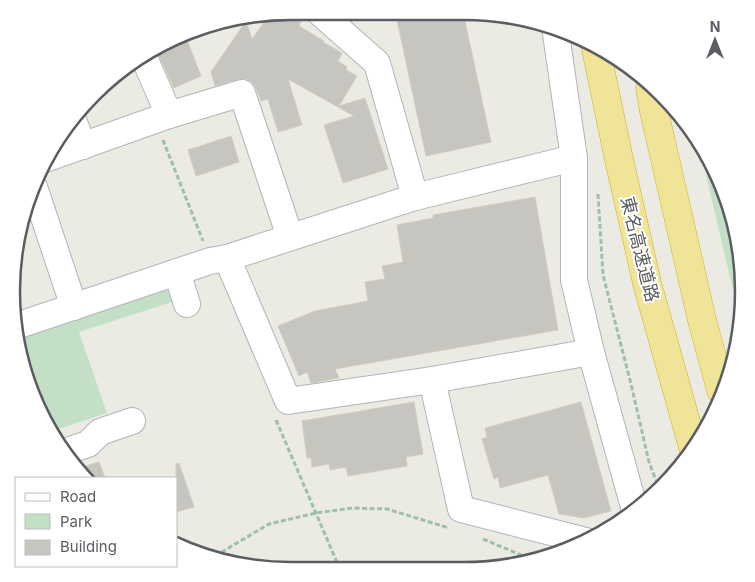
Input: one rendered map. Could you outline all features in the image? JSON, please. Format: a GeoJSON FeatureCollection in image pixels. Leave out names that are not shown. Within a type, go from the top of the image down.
{"type":"FeatureCollection","features":[{"type":"Feature","properties":{"kind":"highway","name":"東名高速道路"},"geometry":{"type":"LineString","coordinates":[[597,55],[648,283],[691,439]]}},
{"type":"Feature","properties":{"kind":"highway"},"geometry":{"type":"LineString","coordinates":[[651,95],[702,320],[719,383]]}},
{"type":"Feature","properties":{"kind":"street"},"geometry":{"type":"LineString","coordinates":[[328,20],[377,63],[415,197]]}},
{"type":"Feature","properties":{"kind":"street"},"geometry":{"type":"LineString","coordinates":[[556,36],[574,158],[574,280],[591,352],[633,503]]}},
{"type":"Feature","properties":{"kind":"street"},"geometry":{"type":"LineString","coordinates":[[146,62],[169,115]]}},
{"type":"Feature","properties":{"kind":"street"},"geometry":{"type":"LineString","coordinates":[[56,155],[169,115],[242,93],[290,237]]}},
{"type":"Feature","properties":{"kind":"street"},"geometry":{"type":"LineString","coordinates":[[76,127],[83,146]]}},
{"type":"Feature","properties":{"kind":"street"},"geometry":{"type":"LineString","coordinates":[[22,324],[177,272],[227,258],[415,197],[574,158]]}},
{"type":"Feature","properties":{"kind":"street"},"geometry":{"type":"LineString","coordinates":[[37,196],[74,307]]}},
{"type":"Feature","properties":{"kind":"street"},"geometry":{"type":"LineString","coordinates":[[227,258],[288,401],[432,380],[591,352]]}},
{"type":"Feature","properties":{"kind":"street"},"geometry":{"type":"LineString","coordinates":[[177,272],[187,304]]}},
{"type":"Feature","properties":{"kind":"street"},"geometry":{"type":"LineString","coordinates":[[432,380],[461,509],[575,538]]}},
{"type":"Feature","properties":{"kind":"street"},"geometry":{"type":"LineString","coordinates":[[71,450],[88,444],[100,432],[132,421]]}},
{"type":"Feature","properties":{"kind":"street"},"geometry":{"type":"LineString","coordinates":[[62,436],[87,427],[100,432]]}},
{"type":"Feature","properties":{"kind":"path"},"geometry":{"type":"LineString","coordinates":[[598,192],[603,275],[649,462],[657,482]]}},
{"type":"Feature","properties":{"kind":"path"},"geometry":{"type":"LineString","coordinates":[[220,553],[269,524],[316,513],[353,508],[387,509],[450,528]]}},
{"type":"Feature","properties":{"kind":"path"},"geometry":{"type":"LineString","coordinates":[[481,539],[522,556]]}},
{"type":"Feature","properties":{"kind":"green space"},"geometry":{"type":"Polygon","coordinates":[[[704,164],[721,204],[730,238],[733,256],[735,297],[704,164]]]}},
{"type":"Feature","properties":{"kind":"green space"},"geometry":{"type":"Polygon","coordinates":[[[169,285],[175,301],[79,332],[107,413],[58,429],[34,378],[23,334],[169,285]]]}},
{"type":"Feature","properties":{"kind":"building"},"geometry":{"type":"Polygon","coordinates":[[[302,20],[299,26],[342,53],[338,61],[347,67],[346,70],[357,76],[339,106],[365,98],[388,169],[343,183],[324,125],[354,116],[288,79],[302,125],[278,132],[268,99],[261,101],[252,82],[246,79],[238,79],[215,86],[211,72],[244,24],[247,24],[252,39],[265,21],[302,20]]]}},
{"type":"Feature","properties":{"kind":"building"},"geometry":{"type":"Polygon","coordinates":[[[397,20],[465,20],[491,142],[426,156],[397,20]]]}},
{"type":"Feature","properties":{"kind":"building"},"geometry":{"type":"Polygon","coordinates":[[[187,41],[201,76],[174,88],[158,54],[187,41]]]}},
{"type":"Feature","properties":{"kind":"building"},"geometry":{"type":"Polygon","coordinates":[[[231,136],[239,162],[196,176],[188,150],[231,136]]]}},
{"type":"Feature","properties":{"kind":"building"},"geometry":{"type":"Polygon","coordinates":[[[535,197],[558,330],[335,369],[339,378],[311,383],[307,372],[299,376],[278,326],[315,311],[368,301],[365,282],[385,279],[382,266],[403,262],[397,225],[433,218],[433,215],[535,197]]]}},
{"type":"Feature","properties":{"kind":"building"},"geometry":{"type":"Polygon","coordinates":[[[414,402],[423,454],[406,457],[407,466],[348,476],[346,467],[330,470],[329,464],[312,467],[311,458],[307,458],[302,421],[414,402]]]}},
{"type":"Feature","properties":{"kind":"building"},"geometry":{"type":"Polygon","coordinates":[[[581,402],[611,511],[584,518],[559,514],[548,475],[500,488],[498,477],[494,479],[482,439],[487,437],[485,428],[581,402]]]}},
{"type":"Feature","properties":{"kind":"building"},"geometry":{"type":"Polygon","coordinates":[[[99,462],[105,477],[93,477],[84,466],[99,462]]]}},
{"type":"Feature","properties":{"kind":"building"},"geometry":{"type":"Polygon","coordinates":[[[179,463],[194,507],[178,511],[178,477],[176,477],[176,464],[179,463]]]}}]}
